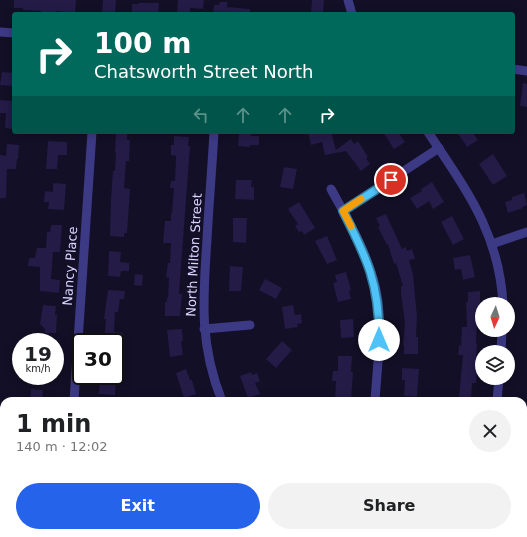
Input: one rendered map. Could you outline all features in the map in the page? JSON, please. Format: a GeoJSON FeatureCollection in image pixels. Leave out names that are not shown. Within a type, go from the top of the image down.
{"type":"FeatureCollection","features":[{"type":"Feature","properties":{"kind":"street"},"geometry":{"type":"LineString","coordinates":[[348,0],[351,12]]}},
{"type":"Feature","properties":{"kind":"street"},"geometry":{"type":"LineString","coordinates":[[0,32],[12,33]]}},
{"type":"Feature","properties":{"kind":"street"},"geometry":{"type":"LineString","coordinates":[[515,69],[527,70]]}},
{"type":"Feature","properties":{"kind":"street","name":"Nancy Place"},"geometry":{"type":"LineString","coordinates":[[74,397],[92,134]]}},
{"type":"Feature","properties":{"kind":"street","name":"North Milton Street"},"geometry":{"type":"LineString","coordinates":[[214,134],[204,290],[204,330],[212,372],[221,397]]}},
{"type":"Feature","properties":{"kind":"street"},"geometry":{"type":"LineString","coordinates":[[429,134],[476,207],[485,225],[492,244],[501,281],[502,297]]}},
{"type":"Feature","properties":{"kind":"street"},"geometry":{"type":"LineString","coordinates":[[343,211],[439,148]]}},
{"type":"Feature","properties":{"kind":"street"},"geometry":{"type":"LineString","coordinates":[[331,189],[368,262],[378,300],[379,340],[375,397]]}},
{"type":"Feature","properties":{"kind":"street"},"geometry":{"type":"LineString","coordinates":[[492,244],[527,232]]}},
{"type":"Feature","properties":{"kind":"street"},"geometry":{"type":"LineString","coordinates":[[204,330],[250,325]]}},
{"type":"Feature","properties":{"kind":"street"},"geometry":{"type":"LineString","coordinates":[[498,397],[499,385]]}},
{"type":"Feature","properties":{"kind":"building"},"geometry":{"type":"Polygon","coordinates":[[[14,0],[76,0],[75,12],[41,12],[23,10],[23,8],[14,8],[14,0]]]}},
{"type":"Feature","properties":{"kind":"building"},"geometry":{"type":"Polygon","coordinates":[[[103,0],[116,0],[115,12],[102,12],[103,0]]]}},
{"type":"Feature","properties":{"kind":"building"},"geometry":{"type":"Polygon","coordinates":[[[178,0],[204,0],[203,9],[190,8],[190,12],[177,12],[178,0]]]}},
{"type":"Feature","properties":{"kind":"building"},"geometry":{"type":"Polygon","coordinates":[[[312,0],[324,0],[323,12],[311,12],[312,0]]]}},
{"type":"Feature","properties":{"kind":"building"},"geometry":{"type":"Polygon","coordinates":[[[220,2],[227,2],[227,7],[250,9],[250,12],[213,12],[214,5],[219,5],[220,2]]]}},
{"type":"Feature","properties":{"kind":"building"},"geometry":{"type":"Polygon","coordinates":[[[159,3],[158,12],[132,12],[132,4],[159,3]]]}},
{"type":"Feature","properties":{"kind":"building"},"geometry":{"type":"Polygon","coordinates":[[[2,72],[12,73],[12,86],[0,85],[2,72]]]}},
{"type":"Feature","properties":{"kind":"building"},"geometry":{"type":"Polygon","coordinates":[[[523,83],[527,84],[527,107],[520,106],[523,83]]]}},
{"type":"Feature","properties":{"kind":"building"},"geometry":{"type":"Polygon","coordinates":[[[0,100],[12,101],[12,129],[5,128],[6,113],[0,113],[0,100]]]}},
{"type":"Feature","properties":{"kind":"building"},"geometry":{"type":"Polygon","coordinates":[[[116,134],[127,134],[127,140],[130,140],[129,161],[126,161],[124,188],[130,189],[127,233],[124,233],[124,237],[110,236],[116,134]]]}},
{"type":"Feature","properties":{"kind":"building"},"geometry":{"type":"Polygon","coordinates":[[[239,134],[259,136],[259,145],[250,145],[250,147],[238,146],[239,134]]]}},
{"type":"Feature","properties":{"kind":"building"},"geometry":{"type":"Polygon","coordinates":[[[308,134],[332,134],[336,150],[351,139],[354,144],[358,141],[368,157],[366,158],[370,164],[361,171],[346,151],[325,155],[322,142],[311,145],[308,134]]]}},
{"type":"Feature","properties":{"kind":"building"},"geometry":{"type":"Polygon","coordinates":[[[384,134],[399,134],[405,142],[394,149],[384,134]]]}},
{"type":"Feature","properties":{"kind":"building"},"geometry":{"type":"Polygon","coordinates":[[[458,134],[474,134],[478,140],[467,147],[458,134]]]}},
{"type":"Feature","properties":{"kind":"building"},"geometry":{"type":"Polygon","coordinates":[[[174,136],[189,137],[188,146],[190,146],[179,294],[182,294],[180,316],[165,316],[165,302],[167,302],[168,298],[169,278],[166,277],[168,263],[170,263],[171,243],[163,243],[165,221],[171,221],[172,213],[174,188],[170,188],[171,181],[175,181],[176,156],[171,155],[171,145],[174,145],[174,136]]]}},
{"type":"Feature","properties":{"kind":"building"},"geometry":{"type":"Polygon","coordinates":[[[48,141],[67,142],[67,155],[58,155],[57,169],[46,169],[48,141]]]}},
{"type":"Feature","properties":{"kind":"building"},"geometry":{"type":"Polygon","coordinates":[[[7,144],[19,145],[18,159],[16,169],[7,169],[6,198],[0,198],[0,155],[6,156],[7,144]]]}},
{"type":"Feature","properties":{"kind":"building"},"geometry":{"type":"Polygon","coordinates":[[[493,154],[507,176],[493,185],[479,164],[493,154]]]}},
{"type":"Feature","properties":{"kind":"building"},"geometry":{"type":"Polygon","coordinates":[[[284,167],[297,169],[293,189],[280,187],[284,167]]]}},
{"type":"Feature","properties":{"kind":"building"},"geometry":{"type":"Polygon","coordinates":[[[236,180],[252,180],[251,187],[254,187],[254,200],[235,199],[236,180]]]}},
{"type":"Feature","properties":{"kind":"building"},"geometry":{"type":"Polygon","coordinates":[[[432,182],[444,202],[433,209],[429,201],[417,209],[410,198],[422,191],[421,189],[432,182]]]}},
{"type":"Feature","properties":{"kind":"building"},"geometry":{"type":"Polygon","coordinates":[[[53,183],[66,184],[64,210],[48,209],[49,202],[44,202],[45,191],[53,192],[53,183]]]}},
{"type":"Feature","properties":{"kind":"building"},"geometry":{"type":"Polygon","coordinates":[[[524,193],[527,205],[522,207],[523,208],[508,213],[505,202],[512,200],[512,197],[524,193]]]}},
{"type":"Feature","properties":{"kind":"building"},"geometry":{"type":"Polygon","coordinates":[[[299,202],[315,228],[304,235],[302,231],[299,232],[295,226],[298,224],[288,209],[299,202]]]}},
{"type":"Feature","properties":{"kind":"building"},"geometry":{"type":"Polygon","coordinates":[[[386,214],[402,249],[406,247],[407,251],[412,249],[415,259],[409,260],[413,275],[417,317],[416,337],[418,337],[418,354],[404,354],[403,346],[405,323],[401,294],[401,286],[403,286],[396,263],[394,264],[388,244],[387,245],[378,227],[380,226],[376,218],[386,214]]]}},
{"type":"Feature","properties":{"kind":"building"},"geometry":{"type":"Polygon","coordinates":[[[452,216],[464,239],[453,245],[441,222],[452,216]]]}},
{"type":"Feature","properties":{"kind":"building"},"geometry":{"type":"Polygon","coordinates":[[[233,218],[247,218],[246,243],[233,242],[233,218]]]}},
{"type":"Feature","properties":{"kind":"building"},"geometry":{"type":"Polygon","coordinates":[[[51,225],[62,225],[60,252],[53,252],[51,279],[60,280],[59,293],[40,291],[40,267],[28,266],[29,258],[35,258],[37,248],[46,248],[47,232],[50,232],[51,225]]]}},
{"type":"Feature","properties":{"kind":"building"},"geometry":{"type":"Polygon","coordinates":[[[327,236],[337,260],[327,264],[315,241],[327,236]]]}},
{"type":"Feature","properties":{"kind":"building"},"geometry":{"type":"Polygon","coordinates":[[[109,251],[121,252],[120,262],[129,263],[129,271],[121,271],[120,277],[108,276],[109,251]]]}},
{"type":"Feature","properties":{"kind":"building"},"geometry":{"type":"Polygon","coordinates":[[[470,255],[475,277],[463,280],[461,269],[455,270],[453,258],[470,255]]]}},
{"type":"Feature","properties":{"kind":"building"},"geometry":{"type":"Polygon","coordinates":[[[230,266],[243,267],[241,291],[229,291],[230,266]]]}},
{"type":"Feature","properties":{"kind":"building"},"geometry":{"type":"Polygon","coordinates":[[[346,272],[351,290],[349,291],[351,299],[338,302],[333,283],[337,282],[335,275],[346,272]]]}},
{"type":"Feature","properties":{"kind":"building"},"geometry":{"type":"Polygon","coordinates":[[[135,274],[143,275],[142,286],[134,285],[135,274]]]}},
{"type":"Feature","properties":{"kind":"building"},"geometry":{"type":"Polygon","coordinates":[[[265,279],[282,288],[276,299],[259,290],[265,279]]]}},
{"type":"Feature","properties":{"kind":"building"},"geometry":{"type":"Polygon","coordinates":[[[108,290],[125,291],[124,299],[120,299],[118,312],[115,312],[114,332],[123,333],[105,333],[106,319],[104,319],[108,290]]]}},
{"type":"Feature","properties":{"kind":"building"},"geometry":{"type":"Polygon","coordinates":[[[480,291],[480,297],[475,297],[475,337],[476,337],[477,344],[475,345],[475,383],[472,383],[471,397],[459,397],[463,355],[458,355],[459,345],[461,346],[462,327],[467,327],[466,302],[468,302],[468,292],[480,291]]]}},
{"type":"Feature","properties":{"kind":"building"},"geometry":{"type":"Polygon","coordinates":[[[43,305],[56,306],[56,333],[45,333],[45,329],[40,324],[43,305]]]}},
{"type":"Feature","properties":{"kind":"building"},"geometry":{"type":"Polygon","coordinates":[[[293,305],[295,315],[301,314],[302,323],[297,324],[298,327],[285,329],[282,307],[293,305]]]}},
{"type":"Feature","properties":{"kind":"building"},"geometry":{"type":"Polygon","coordinates":[[[353,319],[354,337],[341,338],[340,320],[353,319]]]}},
{"type":"Feature","properties":{"kind":"building"},"geometry":{"type":"Polygon","coordinates":[[[182,329],[183,341],[181,341],[183,355],[170,357],[167,330],[182,329]]]}},
{"type":"Feature","properties":{"kind":"building"},"geometry":{"type":"Polygon","coordinates":[[[282,341],[292,350],[276,368],[266,359],[282,341]]]}},
{"type":"Feature","properties":{"kind":"building"},"geometry":{"type":"Polygon","coordinates":[[[338,356],[352,356],[351,372],[353,372],[351,397],[335,397],[336,381],[332,381],[333,371],[338,371],[338,356]]]}},
{"type":"Feature","properties":{"kind":"building"},"geometry":{"type":"Polygon","coordinates":[[[402,368],[419,369],[417,397],[404,396],[405,380],[402,380],[402,368]]]}},
{"type":"Feature","properties":{"kind":"building"},"geometry":{"type":"Polygon","coordinates":[[[186,369],[190,380],[192,380],[196,394],[184,397],[176,373],[186,369]]]}},
{"type":"Feature","properties":{"kind":"building"},"geometry":{"type":"Polygon","coordinates":[[[251,372],[252,375],[257,373],[260,381],[255,383],[260,394],[248,397],[240,376],[251,372]]]}},
{"type":"Feature","properties":{"kind":"building"},"geometry":{"type":"Polygon","coordinates":[[[100,385],[116,385],[115,395],[99,394],[100,385]]]}},
{"type":"Feature","properties":{"kind":"building"},"geometry":{"type":"Polygon","coordinates":[[[31,389],[43,390],[42,397],[30,397],[31,389]]]}},
{"type":"Feature","properties":{"kind":"slow traffic"},"geometry":{"type":"LineString","coordinates":[[351,226],[343,211],[361,199]]}},
{"type":"Feature","properties":{"kind":"route"},"geometry":{"type":"LineString","coordinates":[[379,340],[378,300],[374,281],[368,262],[343,211],[391,180]]}}]}
